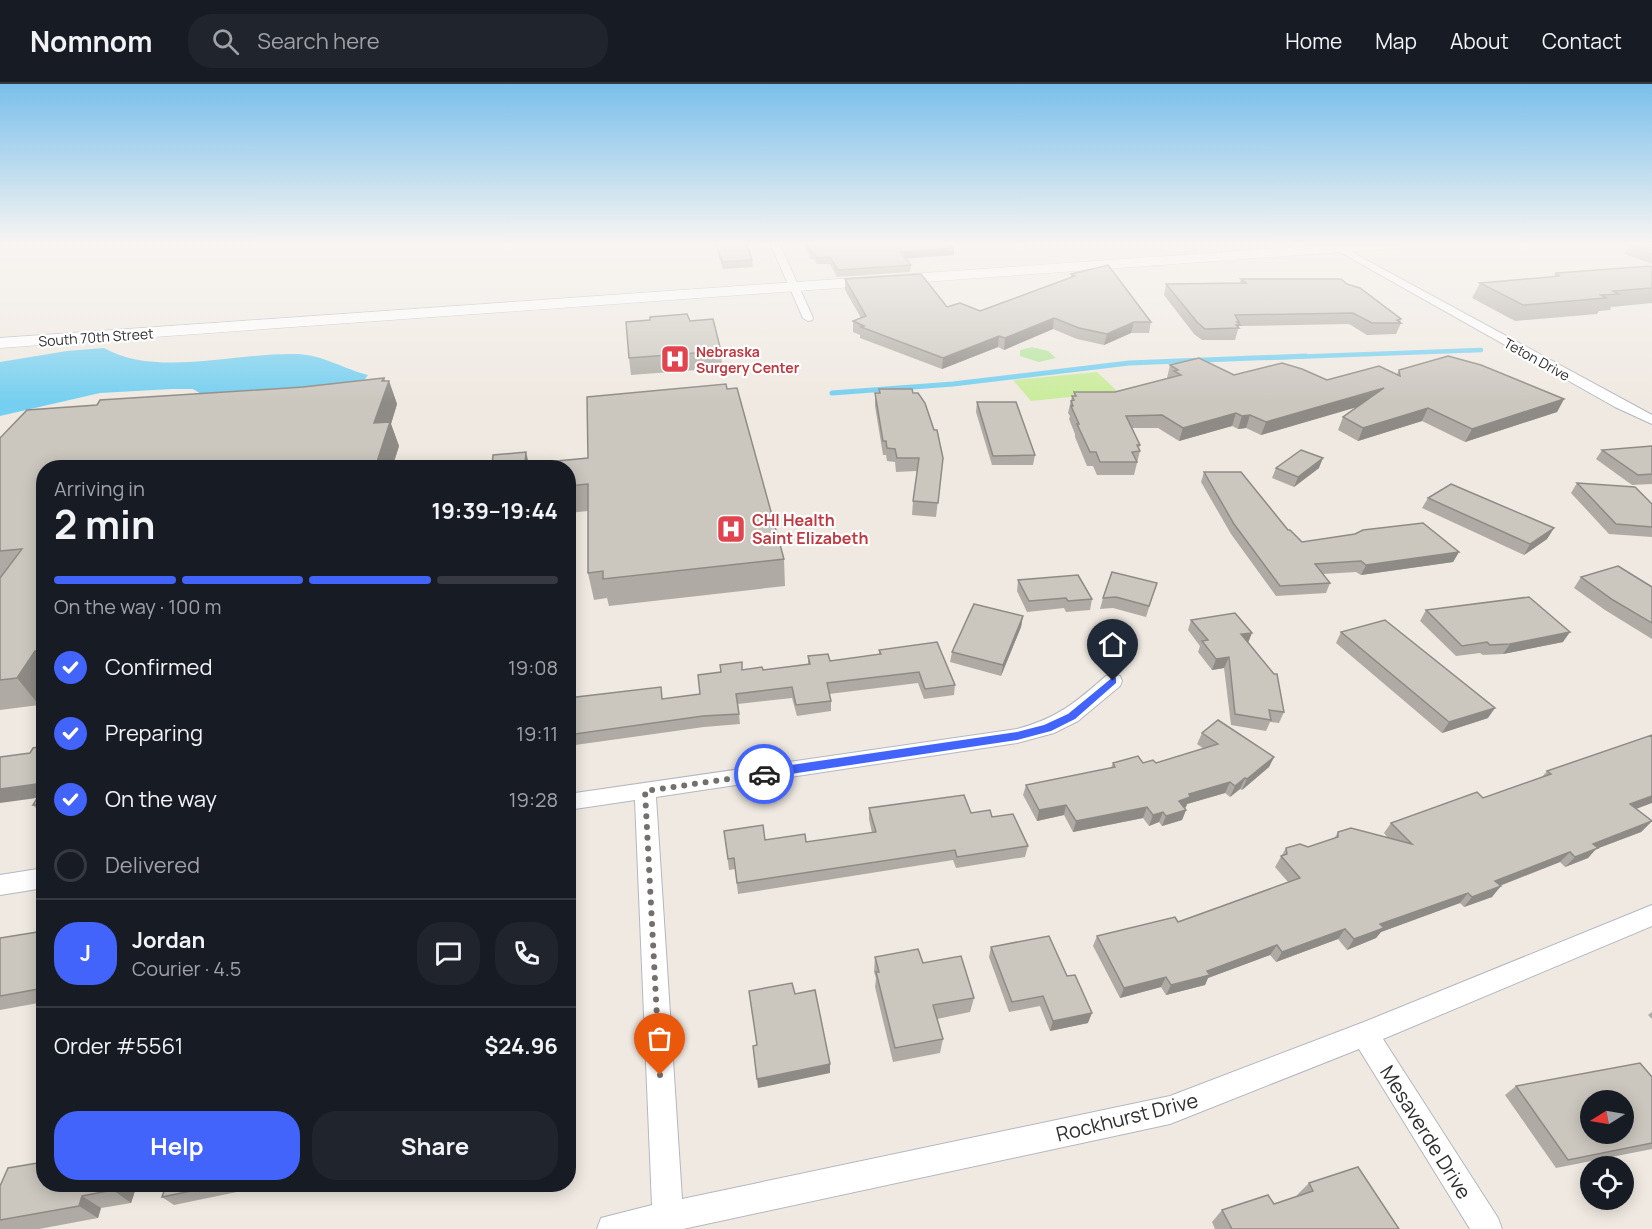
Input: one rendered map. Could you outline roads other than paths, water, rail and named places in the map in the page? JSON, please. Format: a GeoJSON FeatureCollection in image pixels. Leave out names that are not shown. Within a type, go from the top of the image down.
{"type":"FeatureCollection","features":[{"type":"Feature","properties":{"kind":"main road","name":"South 70th Street"},"geometry":{"type":"LineString","coordinates":[[0,333],[580,296]]}},
{"type":"Feature","properties":{"kind":"main road","name":"South 70th Street"},"geometry":{"type":"LineString","coordinates":[[0,344],[618,296]]}},
{"type":"Feature","properties":{"kind":"street"},"geometry":{"type":"LineString","coordinates":[[799,296],[808,318]]}},
{"type":"Feature","properties":{"kind":"street","name":"Teton Drive"},"geometry":{"type":"LineString","coordinates":[[1424,296],[1652,420]]}},
{"type":"Feature","properties":{"kind":"street"},"geometry":{"type":"LineString","coordinates":[[576,801],[981,742],[1047,728],[1071,716],[1113,681]]}},
{"type":"Feature","properties":{"kind":"street"},"geometry":{"type":"LineString","coordinates":[[645,791],[668,1216]]}},
{"type":"Feature","properties":{"kind":"street"},"geometry":{"type":"LineString","coordinates":[[0,885],[36,879]]}},
{"type":"Feature","properties":{"kind":"street","name":"Rockhurst Drive"},"geometry":{"type":"LineString","coordinates":[[612,1229],[1170,1110],[1365,1034],[1652,915]]}},
{"type":"Feature","properties":{"kind":"street","name":"Mesaverde Drive"},"geometry":{"type":"LineString","coordinates":[[1365,1034],[1487,1229]]}},
{"type":"Feature","properties":{"kind":"water"},"geometry":{"type":"Polygon","coordinates":[[[104,348],[125,357],[173,363],[274,354],[307,355],[368,375],[359,387],[201,394],[193,389],[100,393],[0,416],[0,362],[67,351],[104,348]]]}},
{"type":"Feature","properties":{"kind":"waterway"},"geometry":{"type":"LineString","coordinates":[[1266,358],[1481,350]]}},
{"type":"Feature","properties":{"kind":"waterway"},"geometry":{"type":"LineString","coordinates":[[832,393],[953,384],[1129,363],[1306,356]]}},
{"type":"Feature","properties":{"kind":"place","name":"Nebraska Surgery Center"},"geometry":{"type":"Point","coordinates":[675,359]}},
{"type":"Feature","properties":{"kind":"place","name":"CHI Health Saint Elizabeth"},"geometry":{"type":"Point","coordinates":[731,529]}}]}
